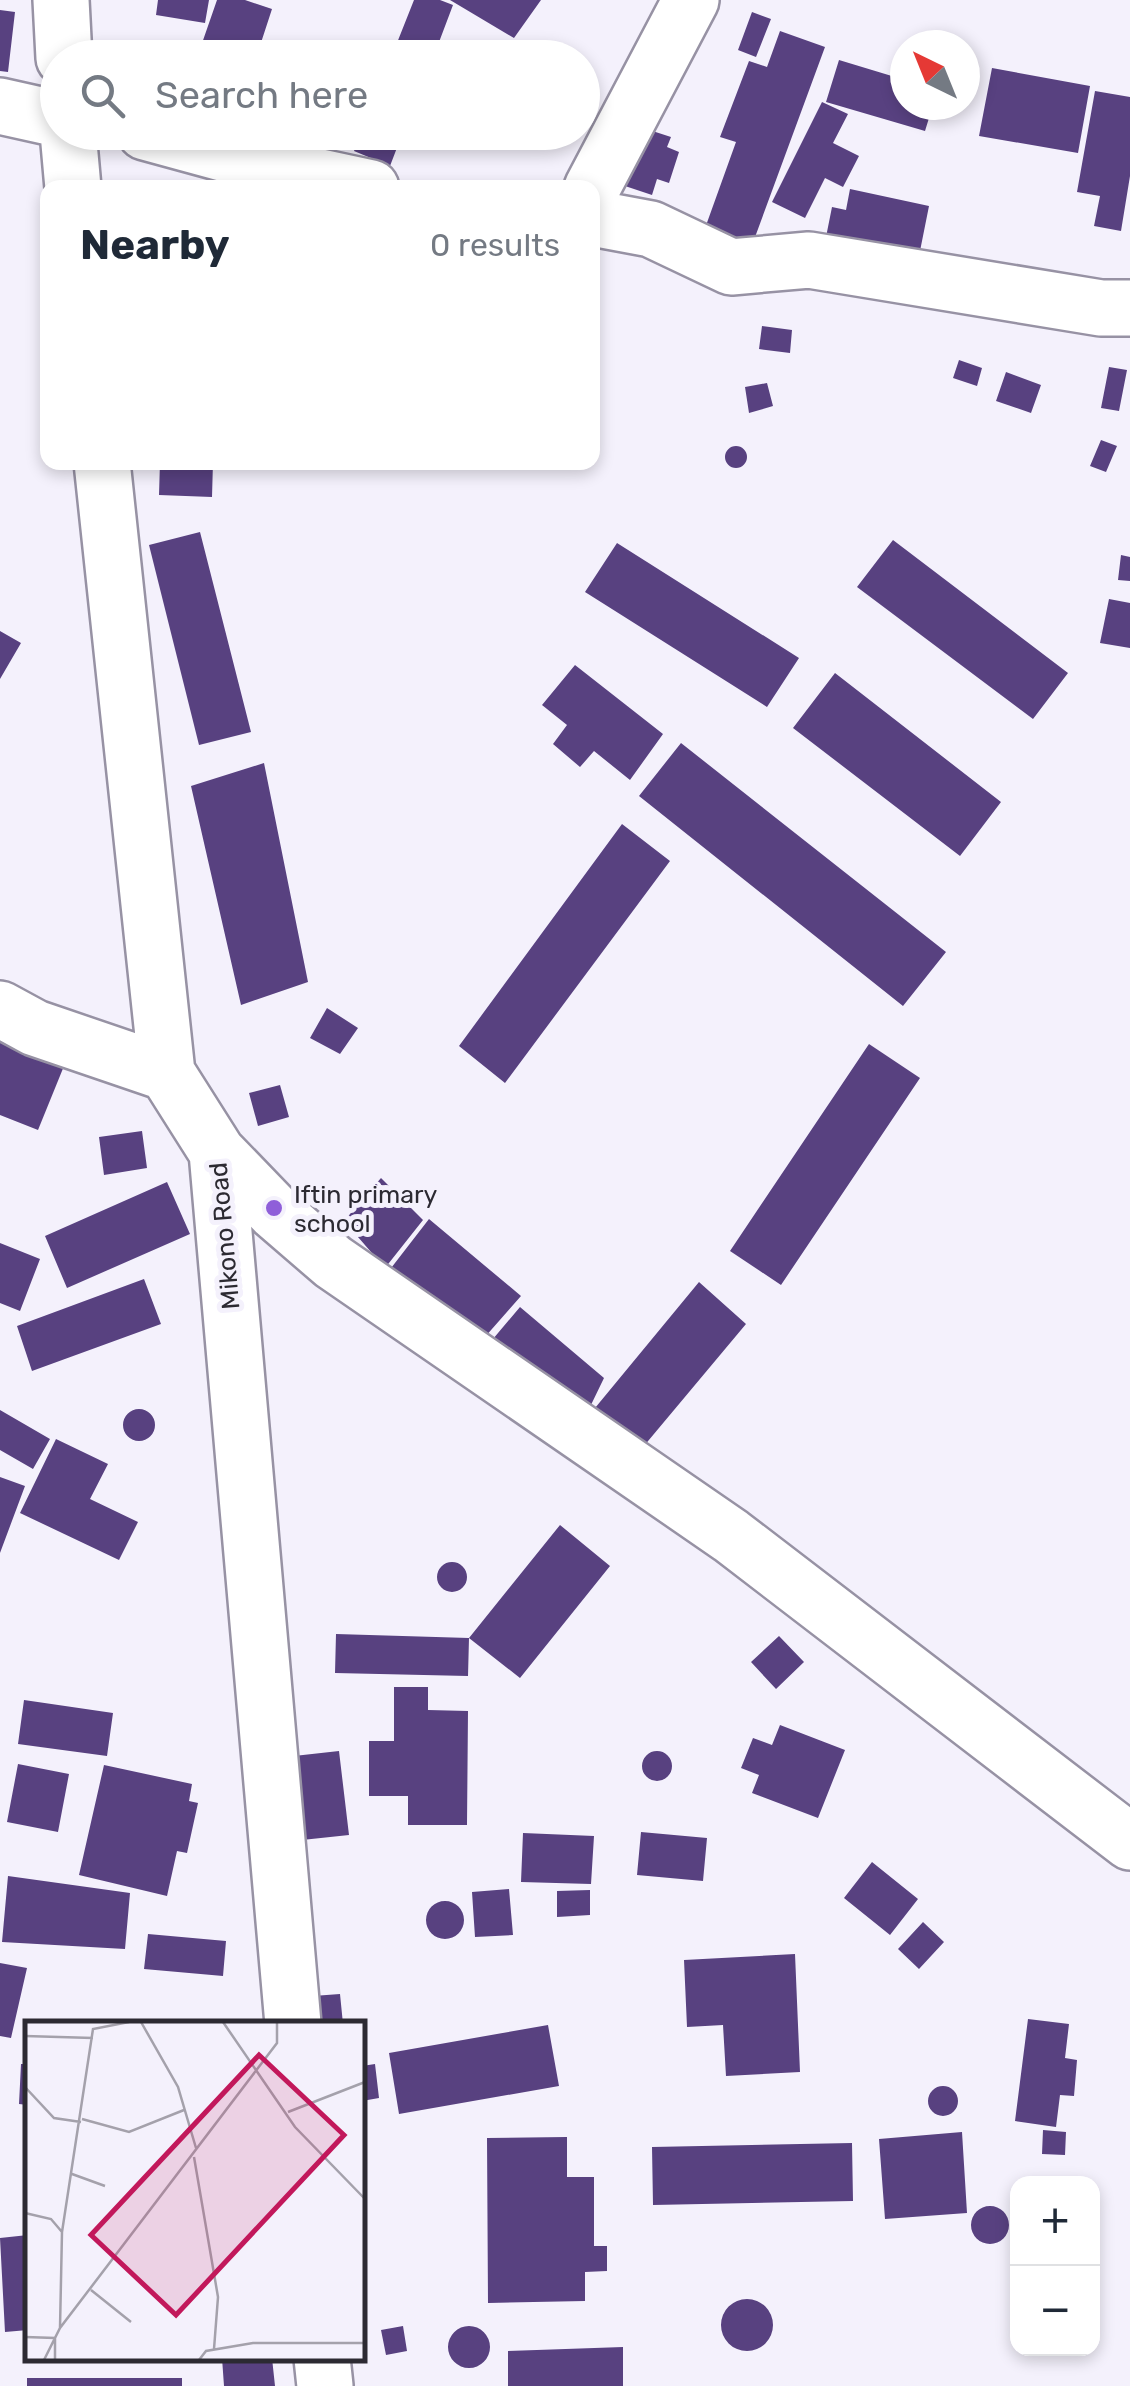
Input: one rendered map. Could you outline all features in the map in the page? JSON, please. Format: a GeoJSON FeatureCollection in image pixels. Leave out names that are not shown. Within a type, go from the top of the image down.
{"type":"FeatureCollection","features":[{"type":"Feature","properties":{"kind":"street"},"geometry":{"type":"LineString","coordinates":[[61,0],[63,40]]}},
{"type":"Feature","properties":{"kind":"street"},"geometry":{"type":"LineString","coordinates":[[596,180],[691,0]]}},
{"type":"Feature","properties":{"kind":"street"},"geometry":{"type":"LineString","coordinates":[[0,106],[40,115]]}},
{"type":"Feature","properties":{"kind":"street"},"geometry":{"type":"LineString","coordinates":[[70,150],[73,180]]}},
{"type":"Feature","properties":{"kind":"street"},"geometry":{"type":"LineString","coordinates":[[212,150],[335,180]]}},
{"type":"Feature","properties":{"kind":"street"},"geometry":{"type":"LineString","coordinates":[[600,219],[651,229],[731,267],[808,260],[1101,308],[1130,308]]}},
{"type":"Feature","properties":{"kind":"street","name":"Mikono Road"},"geometry":{"type":"LineString","coordinates":[[103,470],[167,1073],[217,1152],[293,2021]]}},
{"type":"Feature","properties":{"kind":"street"},"geometry":{"type":"LineString","coordinates":[[0,1009],[35,1028],[167,1073]]}},
{"type":"Feature","properties":{"kind":"street"},"geometry":{"type":"LineString","coordinates":[[217,1152],[275,1212],[333,1262],[731,1536],[1130,1842]]}},
{"type":"Feature","properties":{"kind":"street"},"geometry":{"type":"LineString","coordinates":[[322,2361],[324,2386]]}},
{"type":"Feature","properties":{"kind":"building"},"geometry":{"type":"Polygon","coordinates":[[[158,0],[209,0],[205,23],[156,15],[158,0]]]}},
{"type":"Feature","properties":{"kind":"building"},"geometry":{"type":"Polygon","coordinates":[[[217,0],[245,0],[272,9],[262,40],[203,40],[217,0]]]}},
{"type":"Feature","properties":{"kind":"building"},"geometry":{"type":"Polygon","coordinates":[[[414,0],[440,0],[453,5],[440,40],[398,40],[414,0]]]}},
{"type":"Feature","properties":{"kind":"building"},"geometry":{"type":"Polygon","coordinates":[[[450,0],[541,0],[514,38],[450,0]]]}},
{"type":"Feature","properties":{"kind":"building"},"geometry":{"type":"Polygon","coordinates":[[[0,10],[15,12],[8,72],[0,71],[0,10]]]}},
{"type":"Feature","properties":{"kind":"building"},"geometry":{"type":"Polygon","coordinates":[[[752,12],[771,19],[756,57],[738,50],[752,12]]]}},
{"type":"Feature","properties":{"kind":"building"},"geometry":{"type":"Polygon","coordinates":[[[780,31],[825,47],[751,248],[704,231],[736,142],[720,137],[749,61],[767,67],[780,31]]]}},
{"type":"Feature","properties":{"kind":"building"},"geometry":{"type":"Polygon","coordinates":[[[839,60],[890,75],[890,120],[928,120],[925,131],[826,102],[839,60]]]}},
{"type":"Feature","properties":{"kind":"building"},"geometry":{"type":"Polygon","coordinates":[[[992,68],[1090,86],[1078,153],[979,136],[992,68]]]}},
{"type":"Feature","properties":{"kind":"building"},"geometry":{"type":"Polygon","coordinates":[[[1095,91],[1130,97],[1130,176],[1121,231],[1094,226],[1100,196],[1077,192],[1095,91]]]}},
{"type":"Feature","properties":{"kind":"building"},"geometry":{"type":"Polygon","coordinates":[[[822,102],[848,114],[833,143],[859,156],[843,187],[825,178],[805,218],[772,202],[822,102]]]}},
{"type":"Feature","properties":{"kind":"building"},"geometry":{"type":"Polygon","coordinates":[[[637,126],[671,137],[667,147],[679,152],[669,183],[657,179],[652,195],[619,184],[637,126]]]}},
{"type":"Feature","properties":{"kind":"building"},"geometry":{"type":"Polygon","coordinates":[[[354,150],[396,150],[390,166],[354,150]]]}},
{"type":"Feature","properties":{"kind":"building"},"geometry":{"type":"Polygon","coordinates":[[[850,189],[929,206],[916,271],[823,252],[832,207],[846,210],[850,189]]]}},
{"type":"Feature","properties":{"kind":"building"},"geometry":{"type":"Polygon","coordinates":[[[762,326],[792,330],[790,353],[759,349],[762,326]]]}},
{"type":"Feature","properties":{"kind":"building"},"geometry":{"type":"Polygon","coordinates":[[[959,360],[982,368],[977,386],[953,378],[959,360]]]}},
{"type":"Feature","properties":{"kind":"building"},"geometry":{"type":"Polygon","coordinates":[[[1109,367],[1127,370],[1119,411],[1101,408],[1109,367]]]}},
{"type":"Feature","properties":{"kind":"building"},"geometry":{"type":"Polygon","coordinates":[[[1006,372],[1041,385],[1031,413],[996,401],[1006,372]]]}},
{"type":"Feature","properties":{"kind":"building"},"geometry":{"type":"Polygon","coordinates":[[[767,383],[773,406],[749,413],[745,387],[767,383]]]}},
{"type":"Feature","properties":{"kind":"building"},"geometry":{"type":"Polygon","coordinates":[[[1101,440],[1117,446],[1106,472],[1090,466],[1101,440]]]}},
{"type":"Feature","properties":{"kind":"building"},"geometry":{"type":"Polygon","coordinates":[[[736,446],[744,449],[744,465],[736,468],[728,465],[725,457],[728,449],[736,446]]]}},
{"type":"Feature","properties":{"kind":"building"},"geometry":{"type":"Polygon","coordinates":[[[160,470],[213,470],[212,497],[159,495],[160,470]]]}},
{"type":"Feature","properties":{"kind":"building"},"geometry":{"type":"Polygon","coordinates":[[[200,532],[251,732],[199,745],[149,545],[200,532]]]}},
{"type":"Feature","properties":{"kind":"building"},"geometry":{"type":"Polygon","coordinates":[[[893,540],[1068,673],[1033,719],[857,587],[893,540]]]}},
{"type":"Feature","properties":{"kind":"building"},"geometry":{"type":"Polygon","coordinates":[[[617,543],[799,658],[767,707],[585,592],[617,543]]]}},
{"type":"Feature","properties":{"kind":"building"},"geometry":{"type":"Polygon","coordinates":[[[1121,555],[1130,557],[1130,581],[1118,580],[1121,555]]]}},
{"type":"Feature","properties":{"kind":"building"},"geometry":{"type":"Polygon","coordinates":[[[1109,599],[1130,603],[1130,648],[1100,643],[1109,599]]]}},
{"type":"Feature","properties":{"kind":"building"},"geometry":{"type":"Polygon","coordinates":[[[0,631],[21,643],[0,679],[0,631]]]}},
{"type":"Feature","properties":{"kind":"building"},"geometry":{"type":"Polygon","coordinates":[[[575,665],[663,734],[630,780],[594,751],[580,767],[553,744],[567,725],[542,705],[575,665]]]}},
{"type":"Feature","properties":{"kind":"building"},"geometry":{"type":"Polygon","coordinates":[[[835,673],[1001,802],[960,856],[793,728],[835,673]]]}},
{"type":"Feature","properties":{"kind":"building"},"geometry":{"type":"Polygon","coordinates":[[[681,743],[946,952],[903,1006],[639,796],[681,743]]]}},
{"type":"Feature","properties":{"kind":"building"},"geometry":{"type":"Polygon","coordinates":[[[264,763],[308,982],[241,1005],[191,786],[264,763]]]}},
{"type":"Feature","properties":{"kind":"building"},"geometry":{"type":"Polygon","coordinates":[[[622,824],[670,861],[505,1083],[459,1046],[622,824]]]}},
{"type":"Feature","properties":{"kind":"building"},"geometry":{"type":"Polygon","coordinates":[[[327,1008],[358,1028],[340,1054],[310,1038],[327,1008]]]}},
{"type":"Feature","properties":{"kind":"building"},"geometry":{"type":"Polygon","coordinates":[[[0,1041],[64,1066],[38,1130],[0,1115],[0,1041]]]}},
{"type":"Feature","properties":{"kind":"building"},"geometry":{"type":"Polygon","coordinates":[[[869,1044],[920,1078],[781,1285],[730,1251],[869,1044]]]}},
{"type":"Feature","properties":{"kind":"building"},"geometry":{"type":"Polygon","coordinates":[[[280,1085],[289,1117],[258,1126],[249,1093],[280,1085]]]}},
{"type":"Feature","properties":{"kind":"building"},"geometry":{"type":"Polygon","coordinates":[[[142,1131],[147,1168],[104,1175],[99,1137],[142,1131]]]}},
{"type":"Feature","properties":{"kind":"building"},"geometry":{"type":"Polygon","coordinates":[[[381,1178],[423,1220],[385,1268],[344,1221],[381,1178]]]}},
{"type":"Feature","properties":{"kind":"building"},"geometry":{"type":"Polygon","coordinates":[[[167,1182],[190,1234],[67,1288],[45,1236],[167,1182]]]}},
{"type":"Feature","properties":{"kind":"building"},"geometry":{"type":"Polygon","coordinates":[[[429,1219],[521,1296],[477,1346],[388,1272],[429,1219]]]}},
{"type":"Feature","properties":{"kind":"building"},"geometry":{"type":"Polygon","coordinates":[[[0,1243],[40,1259],[20,1311],[0,1303],[0,1243]]]}},
{"type":"Feature","properties":{"kind":"building"},"geometry":{"type":"Polygon","coordinates":[[[144,1279],[161,1324],[32,1371],[17,1326],[144,1279]]]}},
{"type":"Feature","properties":{"kind":"building"},"geometry":{"type":"Polygon","coordinates":[[[699,1282],[746,1324],[633,1459],[581,1425],[699,1282]]]}},
{"type":"Feature","properties":{"kind":"building"},"geometry":{"type":"Polygon","coordinates":[[[520,1307],[604,1378],[589,1409],[482,1352],[520,1307]]]}},
{"type":"Feature","properties":{"kind":"building"},"geometry":{"type":"Polygon","coordinates":[[[139,1409],[151,1413],[155,1425],[151,1437],[139,1441],[127,1437],[123,1425],[127,1413],[139,1409]]]}},
{"type":"Feature","properties":{"kind":"building"},"geometry":{"type":"Polygon","coordinates":[[[0,1410],[50,1439],[33,1469],[0,1450],[0,1410]]]}},
{"type":"Feature","properties":{"kind":"building"},"geometry":{"type":"Polygon","coordinates":[[[56,1439],[108,1464],[90,1499],[138,1522],[119,1560],[20,1513],[56,1439]]]}},
{"type":"Feature","properties":{"kind":"building"},"geometry":{"type":"Polygon","coordinates":[[[0,1477],[25,1486],[0,1553],[0,1477]]]}},
{"type":"Feature","properties":{"kind":"building"},"geometry":{"type":"Polygon","coordinates":[[[560,1525],[610,1566],[520,1678],[469,1638],[560,1525]]]}},
{"type":"Feature","properties":{"kind":"building"},"geometry":{"type":"Polygon","coordinates":[[[452,1562],[466,1571],[467,1577],[458,1591],[452,1592],[438,1583],[437,1577],[446,1563],[452,1562]]]}},
{"type":"Feature","properties":{"kind":"building"},"geometry":{"type":"Polygon","coordinates":[[[336,1634],[469,1638],[468,1676],[335,1673],[336,1634]]]}},
{"type":"Feature","properties":{"kind":"building"},"geometry":{"type":"Polygon","coordinates":[[[779,1636],[804,1662],[776,1689],[751,1662],[779,1636]]]}},
{"type":"Feature","properties":{"kind":"building"},"geometry":{"type":"Polygon","coordinates":[[[394,1687],[428,1687],[428,1710],[468,1711],[467,1825],[408,1825],[408,1796],[369,1796],[369,1741],[394,1741],[394,1687]]]}},
{"type":"Feature","properties":{"kind":"building"},"geometry":{"type":"Polygon","coordinates":[[[24,1700],[113,1713],[107,1756],[18,1744],[24,1700]]]}},
{"type":"Feature","properties":{"kind":"building"},"geometry":{"type":"Polygon","coordinates":[[[780,1725],[845,1750],[818,1818],[752,1793],[759,1775],[741,1768],[753,1738],[772,1745],[780,1725]]]}},
{"type":"Feature","properties":{"kind":"building"},"geometry":{"type":"Polygon","coordinates":[[[339,1751],[349,1835],[302,1840],[294,1756],[339,1751]]]}},
{"type":"Feature","properties":{"kind":"building"},"geometry":{"type":"Polygon","coordinates":[[[657,1751],[671,1760],[672,1766],[663,1780],[657,1781],[643,1772],[642,1766],[651,1752],[657,1751]]]}},
{"type":"Feature","properties":{"kind":"building"},"geometry":{"type":"Polygon","coordinates":[[[18,1764],[69,1774],[58,1832],[7,1822],[18,1764]]]}},
{"type":"Feature","properties":{"kind":"building"},"geometry":{"type":"Polygon","coordinates":[[[104,1765],[192,1784],[189,1801],[198,1803],[187,1853],[177,1851],[167,1896],[79,1875],[104,1765]]]}},
{"type":"Feature","properties":{"kind":"building"},"geometry":{"type":"Polygon","coordinates":[[[641,1832],[707,1838],[703,1881],[637,1875],[641,1832]]]}},
{"type":"Feature","properties":{"kind":"building"},"geometry":{"type":"Polygon","coordinates":[[[523,1833],[594,1836],[591,1884],[521,1882],[523,1833]]]}},
{"type":"Feature","properties":{"kind":"building"},"geometry":{"type":"Polygon","coordinates":[[[872,1862],[918,1899],[890,1935],[844,1898],[872,1862]]]}},
{"type":"Feature","properties":{"kind":"building"},"geometry":{"type":"Polygon","coordinates":[[[8,1876],[130,1893],[125,1949],[2,1942],[8,1876]]]}},
{"type":"Feature","properties":{"kind":"building"},"geometry":{"type":"Polygon","coordinates":[[[509,1889],[513,1935],[475,1937],[472,1892],[509,1889]]]}},
{"type":"Feature","properties":{"kind":"building"},"geometry":{"type":"Polygon","coordinates":[[[590,1890],[590,1915],[557,1917],[557,1891],[590,1890]]]}},
{"type":"Feature","properties":{"kind":"building"},"geometry":{"type":"Polygon","coordinates":[[[445,1901],[458,1907],[464,1920],[458,1933],[445,1939],[432,1933],[426,1920],[432,1907],[445,1901]]]}},
{"type":"Feature","properties":{"kind":"building"},"geometry":{"type":"Polygon","coordinates":[[[923,1922],[944,1942],[919,1969],[898,1949],[923,1922]]]}},
{"type":"Feature","properties":{"kind":"building"},"geometry":{"type":"Polygon","coordinates":[[[148,1934],[226,1941],[223,1976],[144,1969],[148,1934]]]}},
{"type":"Feature","properties":{"kind":"building"},"geometry":{"type":"Polygon","coordinates":[[[795,1954],[800,2072],[726,2076],[723,2025],[687,2027],[684,1960],[795,1954]]]}},
{"type":"Feature","properties":{"kind":"building"},"geometry":{"type":"Polygon","coordinates":[[[0,1963],[27,1968],[11,2038],[0,2036],[0,1963]]]}},
{"type":"Feature","properties":{"kind":"building"},"geometry":{"type":"Polygon","coordinates":[[[340,1994],[343,2021],[316,2021],[313,1996],[340,1994]]]}},
{"type":"Feature","properties":{"kind":"building"},"geometry":{"type":"Polygon","coordinates":[[[1028,2019],[1069,2024],[1065,2058],[1077,2060],[1074,2096],[1060,2095],[1056,2127],[1015,2121],[1028,2019]]]}},
{"type":"Feature","properties":{"kind":"building"},"geometry":{"type":"Polygon","coordinates":[[[548,2025],[559,2086],[399,2114],[389,2053],[548,2025]]]}},
{"type":"Feature","properties":{"kind":"building"},"geometry":{"type":"Polygon","coordinates":[[[21,2064],[25,2064],[25,2105],[19,2104],[21,2064]]]}},
{"type":"Feature","properties":{"kind":"building"},"geometry":{"type":"Polygon","coordinates":[[[375,2064],[379,2098],[365,2100],[365,2066],[375,2064]]]}},
{"type":"Feature","properties":{"kind":"building"},"geometry":{"type":"Polygon","coordinates":[[[943,2086],[957,2095],[958,2101],[949,2115],[943,2116],[929,2107],[928,2101],[937,2087],[943,2086]]]}},
{"type":"Feature","properties":{"kind":"building"},"geometry":{"type":"Polygon","coordinates":[[[1043,2130],[1066,2132],[1065,2155],[1042,2154],[1043,2130]]]}},
{"type":"Feature","properties":{"kind":"building"},"geometry":{"type":"Polygon","coordinates":[[[962,2132],[967,2213],[885,2219],[879,2139],[962,2132]]]}},
{"type":"Feature","properties":{"kind":"building"},"geometry":{"type":"Polygon","coordinates":[[[567,2137],[567,2177],[594,2177],[594,2246],[607,2246],[607,2271],[585,2272],[585,2301],[488,2303],[487,2138],[567,2137]]]}},
{"type":"Feature","properties":{"kind":"building"},"geometry":{"type":"Polygon","coordinates":[[[852,2143],[853,2201],[653,2205],[652,2147],[852,2143]]]}},
{"type":"Feature","properties":{"kind":"building"},"geometry":{"type":"Polygon","coordinates":[[[990,2206],[1004,2211],[1009,2225],[1004,2239],[990,2244],[976,2239],[971,2225],[976,2211],[990,2206]]]}},
{"type":"Feature","properties":{"kind":"building"},"geometry":{"type":"Polygon","coordinates":[[[25,2235],[25,2330],[5,2332],[0,2238],[25,2235]]]}},
{"type":"Feature","properties":{"kind":"building"},"geometry":{"type":"Polygon","coordinates":[[[747,2299],[765,2307],[773,2325],[765,2343],[747,2351],[729,2343],[721,2325],[729,2307],[747,2299]]]}},
{"type":"Feature","properties":{"kind":"building"},"geometry":{"type":"Polygon","coordinates":[[[403,2326],[407,2351],[386,2355],[381,2330],[403,2326]]]}},
{"type":"Feature","properties":{"kind":"building"},"geometry":{"type":"Polygon","coordinates":[[[469,2326],[484,2332],[490,2347],[484,2362],[469,2368],[454,2362],[448,2347],[454,2332],[469,2326]]]}},
{"type":"Feature","properties":{"kind":"building"},"geometry":{"type":"Polygon","coordinates":[[[623,2347],[623,2386],[508,2386],[508,2351],[623,2347]]]}},
{"type":"Feature","properties":{"kind":"building"},"geometry":{"type":"Polygon","coordinates":[[[222,2361],[272,2361],[275,2386],[224,2386],[222,2361]]]}},
{"type":"Feature","properties":{"kind":"building"},"geometry":{"type":"Polygon","coordinates":[[[27,2378],[182,2378],[182,2386],[27,2386],[27,2378]]]}},
{"type":"Feature","properties":{"kind":"place","name":"Iftin primary school"},"geometry":{"type":"Point","coordinates":[274,1208]}}]}
